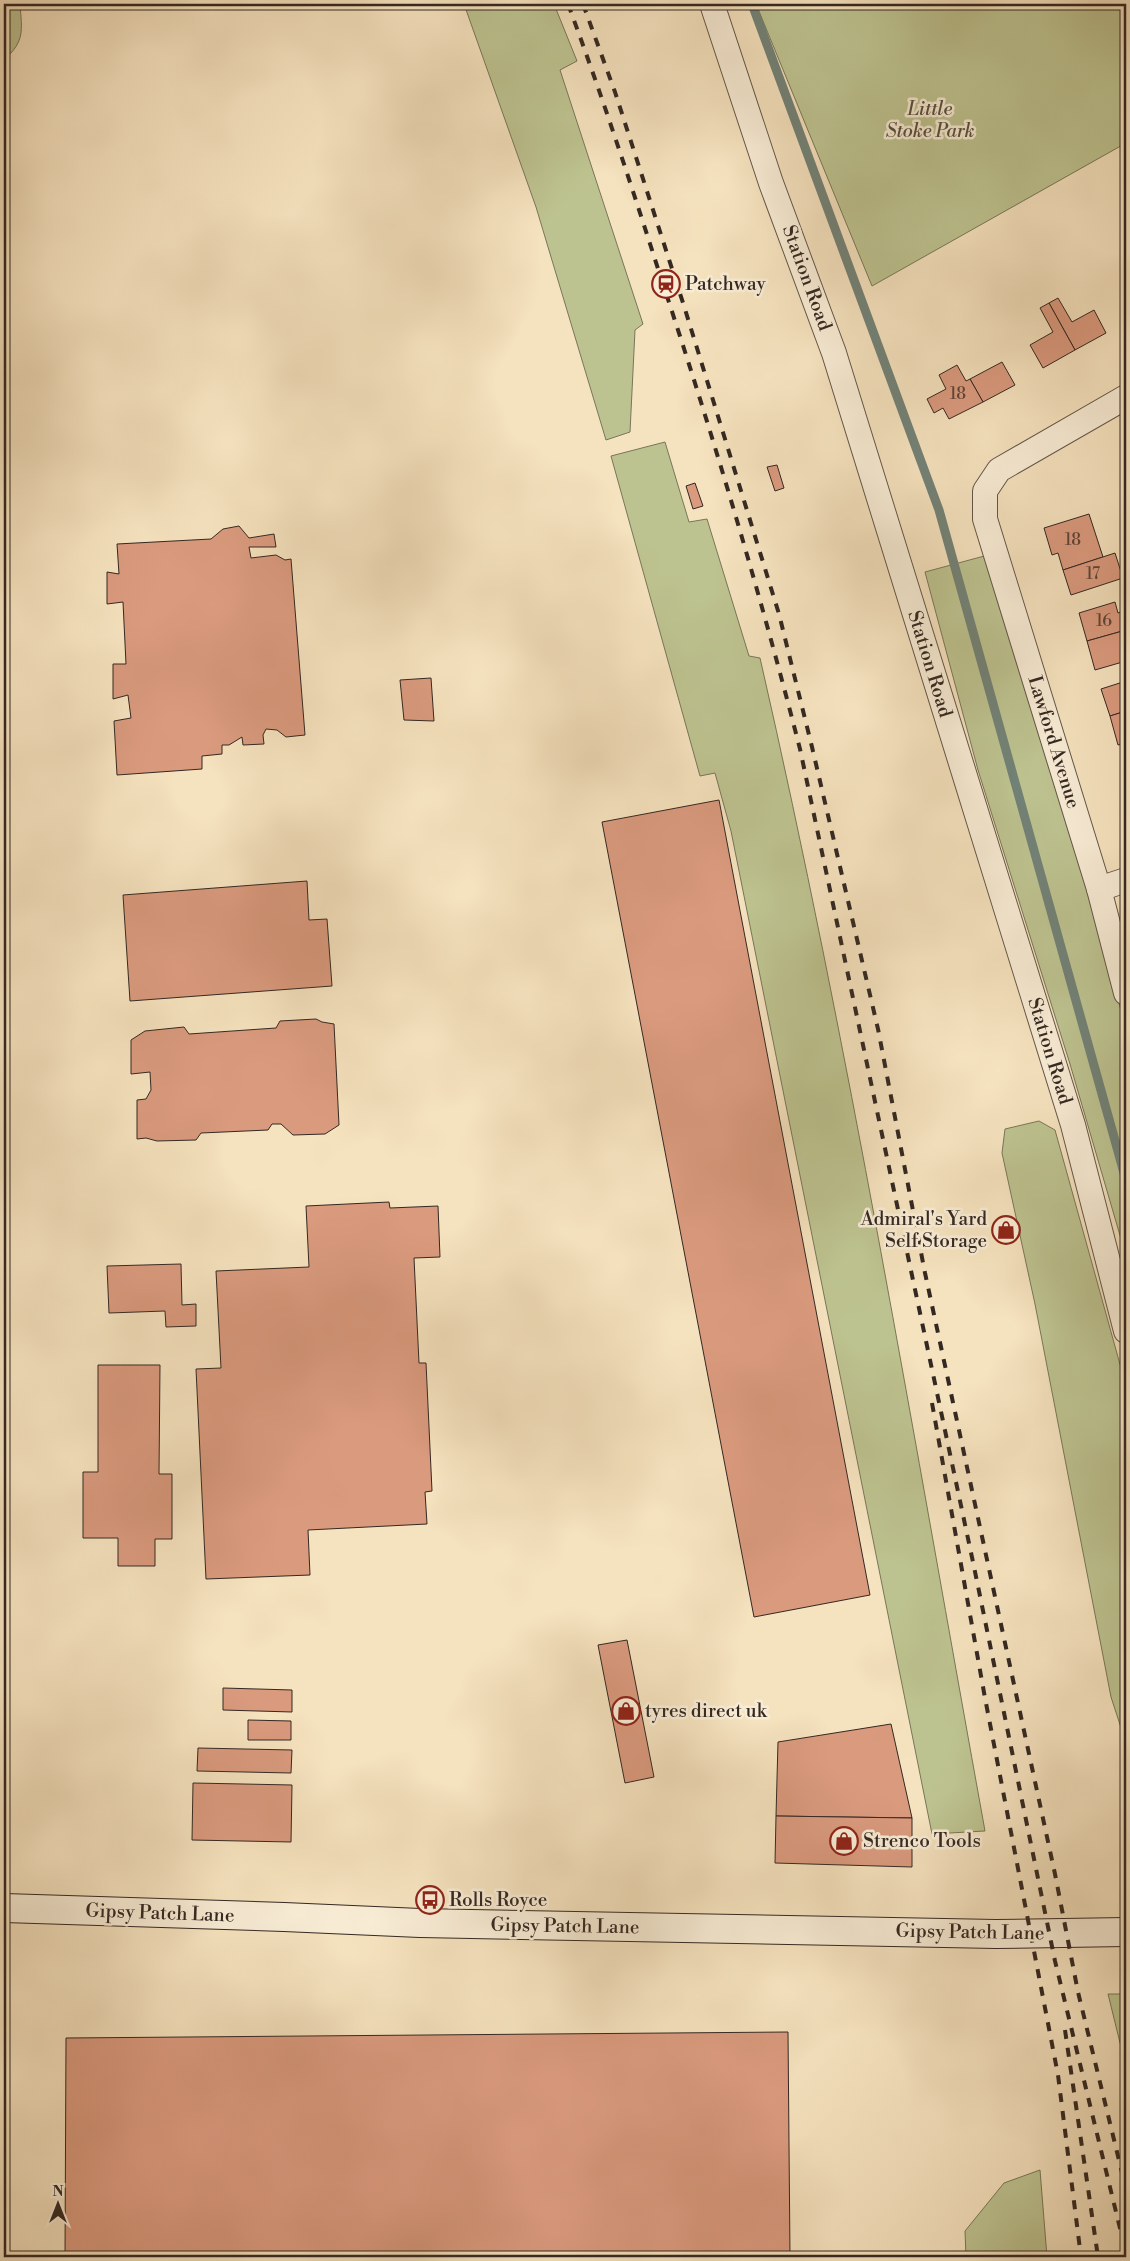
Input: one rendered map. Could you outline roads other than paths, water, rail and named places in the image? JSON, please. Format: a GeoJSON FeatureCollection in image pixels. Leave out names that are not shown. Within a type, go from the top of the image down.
{"type":"FeatureCollection","features":[{"type":"Feature","properties":{"kind":"main road","name":"Gipsy Patch Lane"},"geometry":{"type":"LineString","coordinates":[[4,1908],[284,1916],[420,1923],[996,1934],[1126,1932]]}},
{"type":"Feature","properties":{"kind":"street","name":"Station Road"},"geometry":{"type":"LineString","coordinates":[[712,4],[771,183],[834,353],[1073,1125],[1126,1331]]}},
{"type":"Feature","properties":{"kind":"street","name":"Lawford Avenue"},"geometry":{"type":"LineString","coordinates":[[1126,397],[999,470],[985,491],[985,519],[1099,888],[1126,993]]}},
{"type":"Feature","properties":{"kind":"street"},"geometry":{"type":"LineString","coordinates":[[1099,888],[1126,880]]}},
{"type":"Feature","properties":{"kind":"waterway"},"geometry":{"type":"LineString","coordinates":[[752,4],[939,510],[1126,1180]]}},
{"type":"Feature","properties":{"kind":"railway"},"geometry":{"type":"LineString","coordinates":[[568,4],[616,139],[698,393],[751,570],[800,749],[973,1562],[1055,1961],[1126,2253]]}},
{"type":"Feature","properties":{"kind":"railway"},"geometry":{"type":"LineString","coordinates":[[583,4],[615,92],[684,306],[779,614],[878,1029],[925,1273],[1055,1874],[1078,1992],[1126,2189]]}},
{"type":"Feature","properties":{"kind":"railway"},"geometry":{"type":"LineString","coordinates":[[932,1403],[985,1698],[1058,2075],[1081,2257]]}},
{"type":"Feature","properties":{"kind":"railway"},"geometry":{"type":"LineString","coordinates":[[1065,2030],[1098,2257]]}},
{"type":"Feature","properties":{"kind":"place","name":"Patchway"},"geometry":{"type":"Point","coordinates":[666,284]}},
{"type":"Feature","properties":{"kind":"place","name":"Admiral's Yard Self Storage"},"geometry":{"type":"Point","coordinates":[1006,1230]}},
{"type":"Feature","properties":{"kind":"place","name":"tyres direct uk"},"geometry":{"type":"Point","coordinates":[626,1711]}},
{"type":"Feature","properties":{"kind":"place","name":"Strenco Tools"},"geometry":{"type":"Point","coordinates":[844,1841]}},
{"type":"Feature","properties":{"kind":"place","name":"Rolls Royce"},"geometry":{"type":"Point","coordinates":[430,1900]}},
{"type":"Feature","properties":{"kind":"park label","name":"Little Stoke Park"},"geometry":{"type":"Point","coordinates":[930,120]}}]}
